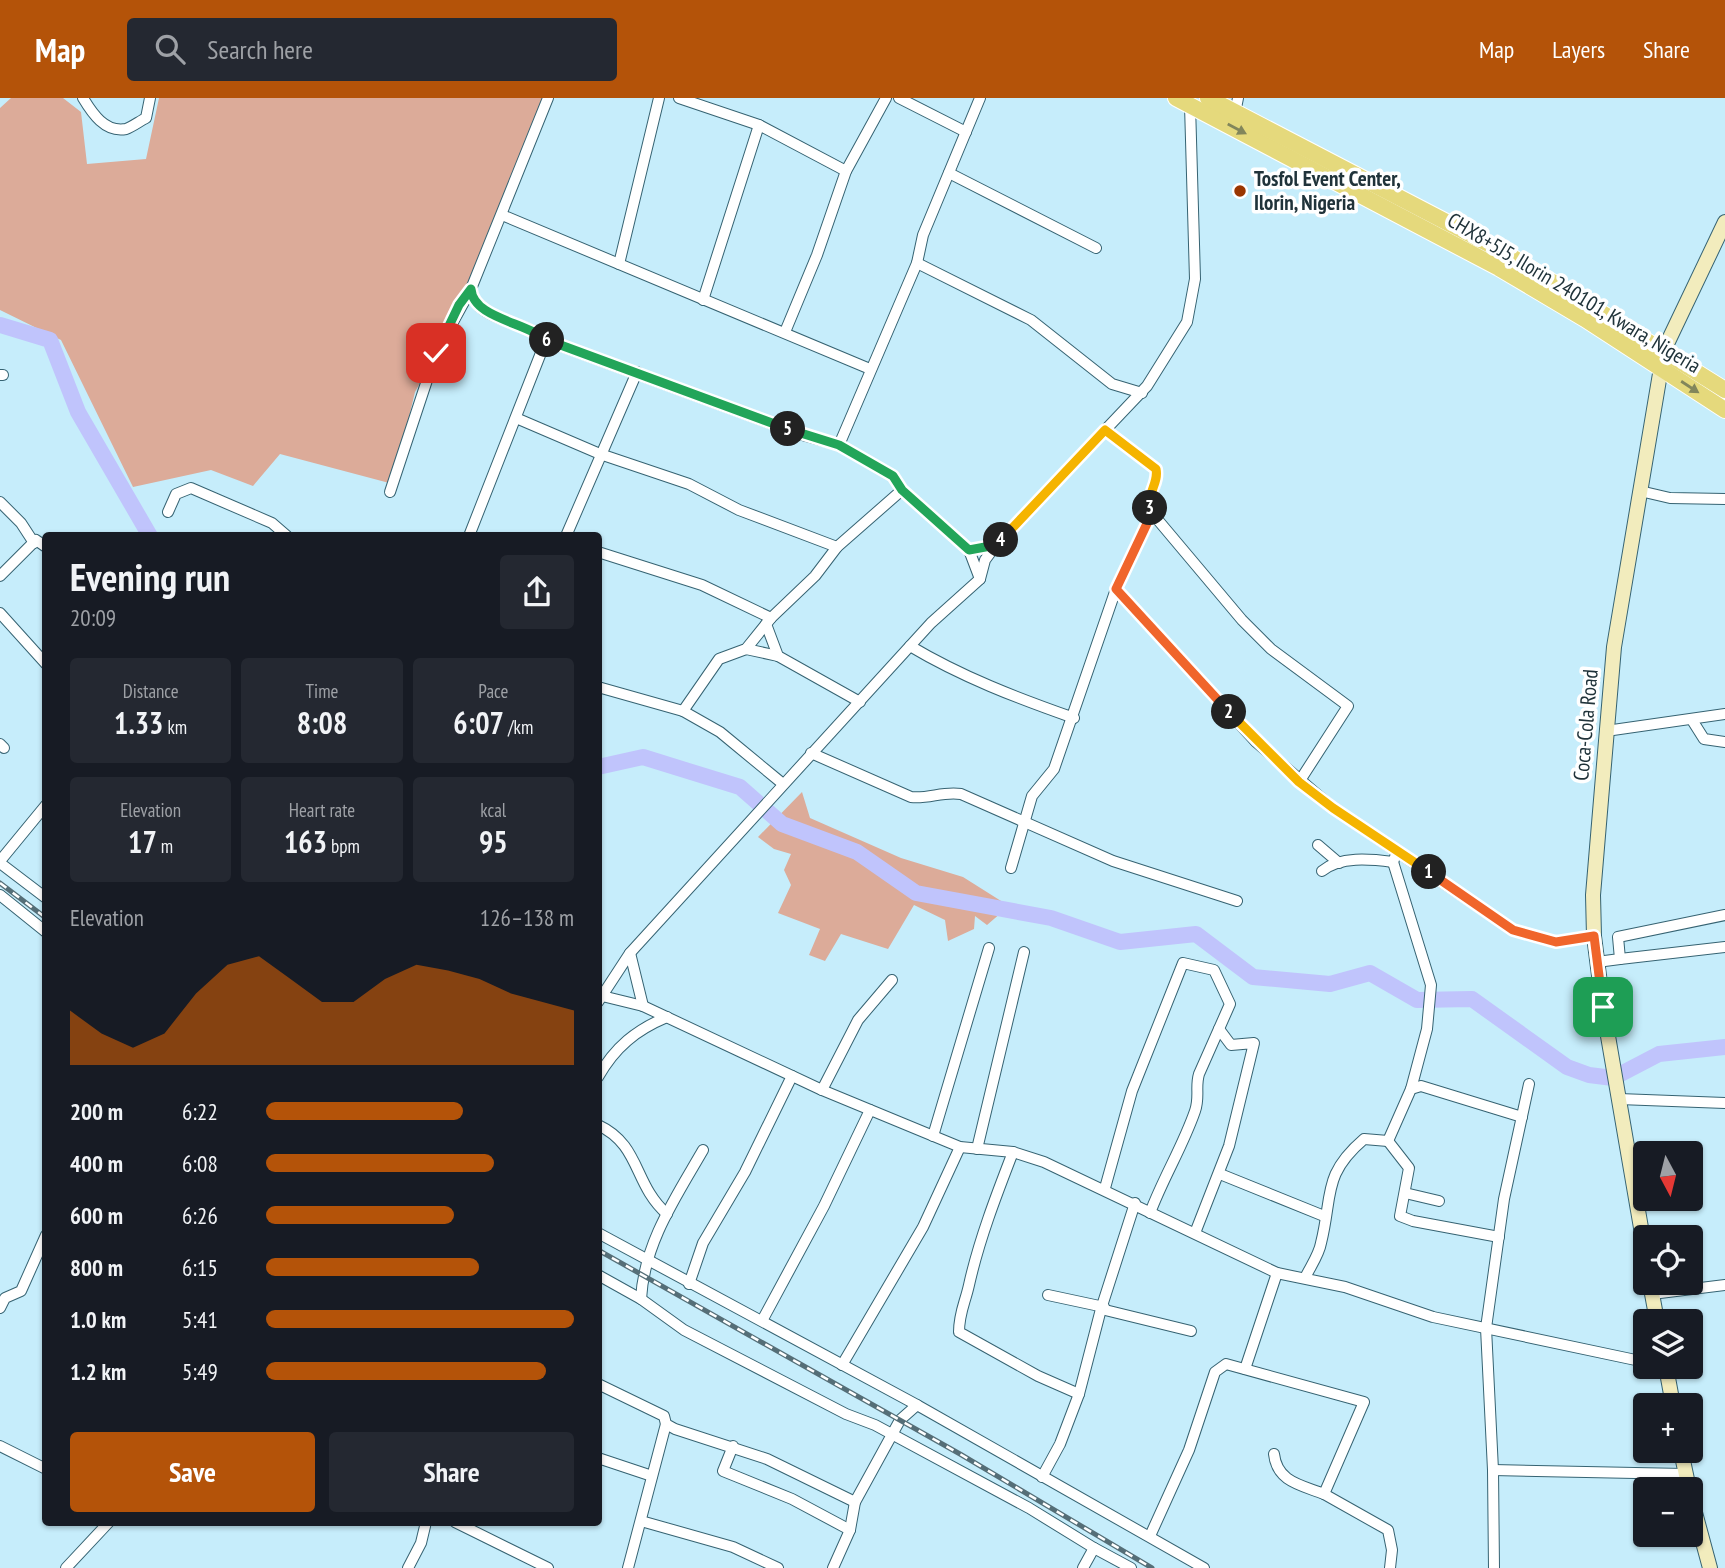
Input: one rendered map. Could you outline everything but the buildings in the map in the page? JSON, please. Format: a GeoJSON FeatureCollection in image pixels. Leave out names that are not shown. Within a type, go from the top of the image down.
{"type":"FeatureCollection","features":[{"type":"Feature","properties":{"kind":"main road","name":"CHX8+5J5, Ilorin 240101, Kwara, Nigeria"},"geometry":{"type":"LineString","coordinates":[[1208,98],[1237,105],[1504,252],[1725,390]]}},
{"type":"Feature","properties":{"kind":"main road","name":"CHX8+5J5, Ilorin 240101, Kwara, Nigeria"},"geometry":{"type":"LineString","coordinates":[[1183,101],[1499,268],[1725,410]]}},
{"type":"Feature","properties":{"kind":"street"},"geometry":{"type":"LineString","coordinates":[[83,98],[93,114],[108,127],[126,129],[145,118],[150,98]]}},
{"type":"Feature","properties":{"kind":"street"},"geometry":{"type":"LineString","coordinates":[[390,492],[436,353],[459,305],[471,289],[548,98]]}},
{"type":"Feature","properties":{"kind":"street"},"geometry":{"type":"LineString","coordinates":[[619,264],[659,98]]}},
{"type":"Feature","properties":{"kind":"street"},"geometry":{"type":"LineString","coordinates":[[679,98],[759,125],[846,171]]}},
{"type":"Feature","properties":{"kind":"street"},"geometry":{"type":"LineString","coordinates":[[785,332],[817,255],[846,171],[886,98]]}},
{"type":"Feature","properties":{"kind":"street"},"geometry":{"type":"LineString","coordinates":[[899,98],[966,132]]}},
{"type":"Feature","properties":{"kind":"street"},"geometry":{"type":"LineString","coordinates":[[839,445],[917,263],[923,234],[980,98]]}},
{"type":"Feature","properties":{"kind":"street"},"geometry":{"type":"LineString","coordinates":[[602,995],[630,953],[910,646],[980,579],[985,560],[996,545],[1142,393],[1166,360],[1190,311],[1195,279],[1183,101]]}},
{"type":"Feature","properties":{"kind":"street"},"geometry":{"type":"LineString","coordinates":[[702,300],[759,125]]}},
{"type":"Feature","properties":{"kind":"street"},"geometry":{"type":"LineString","coordinates":[[949,173],[1096,248]]}},
{"type":"Feature","properties":{"kind":"street"},"geometry":{"type":"LineString","coordinates":[[502,215],[870,369]]}},
{"type":"Feature","properties":{"kind":"street","name":"Coca-Cola Road"},"geometry":{"type":"LineString","coordinates":[[1641,1225],[1613,1068],[1594,936],[1593,895],[1606,731],[1614,647],[1664,351],[1725,222]]}},
{"type":"Feature","properties":{"kind":"street"},"geometry":{"type":"LineString","coordinates":[[917,263],[1031,320],[1112,384],[1142,393]]}},
{"type":"Feature","properties":{"kind":"street"},"geometry":{"type":"LineString","coordinates":[[471,289],[475,304],[483,310],[528,327],[546,340],[793,431],[839,445],[893,476],[902,490],[969,550],[980,579]]}},
{"type":"Feature","properties":{"kind":"street"},"geometry":{"type":"LineString","coordinates":[[470,532],[496,459],[516,418],[546,340]]}},
{"type":"Feature","properties":{"kind":"street"},"geometry":{"type":"LineString","coordinates":[[568,532],[637,372]]}},
{"type":"Feature","properties":{"kind":"street"},"geometry":{"type":"LineString","coordinates":[[516,418],[600,454],[690,484],[739,510],[837,547]]}},
{"type":"Feature","properties":{"kind":"street"},"geometry":{"type":"LineString","coordinates":[[1105,430],[1156,469],[1156,481],[1148,499],[1152,513],[1261,639],[1348,706],[1299,782]]}},
{"type":"Feature","properties":{"kind":"street"},"geometry":{"type":"LineString","coordinates":[[168,512],[176,494],[191,488],[272,523],[282,532]]}},
{"type":"Feature","properties":{"kind":"street"},"geometry":{"type":"LineString","coordinates":[[683,711],[719,659],[746,649],[768,621],[815,576],[837,547],[902,490]]}},
{"type":"Feature","properties":{"kind":"street"},"geometry":{"type":"LineString","coordinates":[[1640,491],[1670,498],[1725,499]]}},
{"type":"Feature","properties":{"kind":"street"},"geometry":{"type":"LineString","coordinates":[[0,502],[21,523],[34,543]]}},
{"type":"Feature","properties":{"kind":"street"},"geometry":{"type":"LineString","coordinates":[[1011,868],[1032,796],[1054,769],[1074,718],[1116,589],[1152,513]]}},
{"type":"Feature","properties":{"kind":"street"},"geometry":{"type":"LineString","coordinates":[[0,576],[36,540],[42,544]]}},
{"type":"Feature","properties":{"kind":"street"},"geometry":{"type":"LineString","coordinates":[[969,550],[996,545]]}},
{"type":"Feature","properties":{"kind":"street"},"geometry":{"type":"LineString","coordinates":[[602,553],[702,585],[768,621],[778,656]]}},
{"type":"Feature","properties":{"kind":"street"},"geometry":{"type":"LineString","coordinates":[[1116,589],[1256,742],[1299,782],[1395,856],[1513,930],[1556,942],[1594,936]]}},
{"type":"Feature","properties":{"kind":"street"},"geometry":{"type":"LineString","coordinates":[[0,613],[42,660]]}},
{"type":"Feature","properties":{"kind":"street"},"geometry":{"type":"LineString","coordinates":[[910,646],[940,664],[1010,695],[1074,718]]}},
{"type":"Feature","properties":{"kind":"street"},"geometry":{"type":"LineString","coordinates":[[746,649],[778,656],[860,702]]}},
{"type":"Feature","properties":{"kind":"street"},"geometry":{"type":"LineString","coordinates":[[602,688],[683,711],[720,732],[783,784]]}},
{"type":"Feature","properties":{"kind":"street"},"geometry":{"type":"LineString","coordinates":[[1606,731],[1725,713]]}},
{"type":"Feature","properties":{"kind":"street"},"geometry":{"type":"LineString","coordinates":[[1692,720],[1704,739],[1725,742]]}},
{"type":"Feature","properties":{"kind":"street"},"geometry":{"type":"LineString","coordinates":[[811,753],[911,797],[949,792],[961,794],[1113,860],[1237,901]]}},
{"type":"Feature","properties":{"kind":"street"},"geometry":{"type":"LineString","coordinates":[[42,810],[0,862],[42,895]]}},
{"type":"Feature","properties":{"kind":"street"},"geometry":{"type":"LineString","coordinates":[[1318,845],[1339,863]]}},
{"type":"Feature","properties":{"kind":"street"},"geometry":{"type":"LineString","coordinates":[[1322,871],[1339,863],[1395,856]]}},
{"type":"Feature","properties":{"kind":"street"},"geometry":{"type":"LineString","coordinates":[[1388,1141],[1411,1088],[1427,1030],[1431,985],[1395,856]]}},
{"type":"Feature","properties":{"kind":"street"},"geometry":{"type":"LineString","coordinates":[[0,895],[42,929]]}},
{"type":"Feature","properties":{"kind":"street"},"geometry":{"type":"LineString","coordinates":[[1620,959],[1618,937],[1725,915]]}},
{"type":"Feature","properties":{"kind":"street"},"geometry":{"type":"LineString","coordinates":[[1597,962],[1725,947]]}},
{"type":"Feature","properties":{"kind":"street"},"geometry":{"type":"LineString","coordinates":[[933,1136],[989,948]]}},
{"type":"Feature","properties":{"kind":"street"},"geometry":{"type":"LineString","coordinates":[[977,1149],[1024,952]]}},
{"type":"Feature","properties":{"kind":"street"},"geometry":{"type":"LineString","coordinates":[[630,953],[643,1006]]}},
{"type":"Feature","properties":{"kind":"street"},"geometry":{"type":"LineString","coordinates":[[1105,1188],[1132,1091],[1184,963],[1214,970],[1230,1004],[1196,1083],[1200,1094],[1194,1114],[1150,1213]]}},
{"type":"Feature","properties":{"kind":"street"},"geometry":{"type":"LineString","coordinates":[[822,1090],[858,1020],[892,980]]}},
{"type":"Feature","properties":{"kind":"street"},"geometry":{"type":"LineString","coordinates":[[602,998],[643,1006],[822,1090],[960,1147],[1013,1152],[1044,1162],[1105,1188],[1150,1213],[1277,1273],[1345,1287],[1433,1317],[1633,1359]]}},
{"type":"Feature","properties":{"kind":"street"},"geometry":{"type":"LineString","coordinates":[[602,1071],[623,1042],[644,1027],[667,1017]]}},
{"type":"Feature","properties":{"kind":"street"},"geometry":{"type":"LineString","coordinates":[[1195,1233],[1220,1174],[1241,1104],[1254,1043],[1231,1045],[1219,1029]]}},
{"type":"Feature","properties":{"kind":"street"},"geometry":{"type":"LineString","coordinates":[[690,1284],[703,1243],[745,1172],[792,1076]]}},
{"type":"Feature","properties":{"kind":"street"},"geometry":{"type":"LineString","coordinates":[[1494,1568],[1493,1470],[1486,1328],[1499,1237],[1529,1084]]}},
{"type":"Feature","properties":{"kind":"street"},"geometry":{"type":"LineString","coordinates":[[1411,1088],[1421,1086],[1521,1117]]}},
{"type":"Feature","properties":{"kind":"street"},"geometry":{"type":"LineString","coordinates":[[1618,1093],[1725,1103]]}},
{"type":"Feature","properties":{"kind":"street"},"geometry":{"type":"LineString","coordinates":[[763,1319],[824,1206],[870,1110]]}},
{"type":"Feature","properties":{"kind":"street"},"geometry":{"type":"LineString","coordinates":[[602,1127],[624,1142],[636,1163],[646,1191],[667,1214]]}},
{"type":"Feature","properties":{"kind":"street"},"geometry":{"type":"LineString","coordinates":[[1305,1278],[1321,1244],[1324,1216],[1335,1172],[1343,1158],[1364,1139],[1388,1141],[1409,1168],[1399,1211],[1406,1219],[1499,1237]]}},
{"type":"Feature","properties":{"kind":"street"},"geometry":{"type":"LineString","coordinates":[[842,1365],[923,1227],[960,1147]]}},
{"type":"Feature","properties":{"kind":"street"},"geometry":{"type":"LineString","coordinates":[[641,1299],[647,1261],[667,1214],[703,1150]]}},
{"type":"Feature","properties":{"kind":"street"},"geometry":{"type":"LineString","coordinates":[[1013,1152],[958,1313],[959,1332],[1038,1376],[1079,1394]]}},
{"type":"Feature","properties":{"kind":"street"},"geometry":{"type":"LineString","coordinates":[[1220,1174],[1324,1216]]}},
{"type":"Feature","properties":{"kind":"street"},"geometry":{"type":"LineString","coordinates":[[1405,1193],[1438,1201]]}},
{"type":"Feature","properties":{"kind":"street"},"geometry":{"type":"LineString","coordinates":[[1042,1477],[1060,1444],[1079,1394],[1102,1308],[1135,1203]]}},
{"type":"Feature","properties":{"kind":"street"},"geometry":{"type":"LineString","coordinates":[[602,1235],[690,1284],[763,1319],[1204,1568]]}},
{"type":"Feature","properties":{"kind":"street"},"geometry":{"type":"LineString","coordinates":[[0,1308],[5,1298],[21,1291],[42,1245]]}},
{"type":"Feature","properties":{"kind":"street"},"geometry":{"type":"LineString","coordinates":[[1245,1369],[1277,1273]]}},
{"type":"Feature","properties":{"kind":"street"},"geometry":{"type":"LineString","coordinates":[[602,1277],[641,1299],[684,1330],[1028,1508],[1131,1568]]}},
{"type":"Feature","properties":{"kind":"street"},"geometry":{"type":"LineString","coordinates":[[1703,1286],[1725,1285]]}},
{"type":"Feature","properties":{"kind":"street"},"geometry":{"type":"LineString","coordinates":[[1048,1294],[1191,1331]]}},
{"type":"Feature","properties":{"kind":"street"},"geometry":{"type":"LineString","coordinates":[[1150,1536],[1189,1450],[1215,1372],[1226,1364],[1364,1402],[1324,1494]]}},
{"type":"Feature","properties":{"kind":"street"},"geometry":{"type":"LineString","coordinates":[[602,1386],[664,1416],[666,1424],[628,1568]]}},
{"type":"Feature","properties":{"kind":"street"},"geometry":{"type":"LineString","coordinates":[[833,1568],[850,1530],[855,1502],[900,1420],[917,1405]]}},
{"type":"Feature","properties":{"kind":"street"},"geometry":{"type":"LineString","coordinates":[[666,1424],[733,1446],[803,1475],[855,1502]]}},
{"type":"Feature","properties":{"kind":"street"},"geometry":{"type":"LineString","coordinates":[[0,1446],[42,1467]]}},
{"type":"Feature","properties":{"kind":"street"},"geometry":{"type":"LineString","coordinates":[[733,1446],[723,1471],[792,1499],[850,1530]]}},
{"type":"Feature","properties":{"kind":"street"},"geometry":{"type":"LineString","coordinates":[[1274,1454],[1275,1469],[1282,1476],[1324,1494],[1388,1530],[1392,1550],[1390,1568]]}},
{"type":"Feature","properties":{"kind":"street"},"geometry":{"type":"LineString","coordinates":[[602,1459],[652,1476]]}},
{"type":"Feature","properties":{"kind":"street"},"geometry":{"type":"LineString","coordinates":[[1683,1463],[1686,1477]]}},
{"type":"Feature","properties":{"kind":"street"},"geometry":{"type":"LineString","coordinates":[[1493,1470],[1685,1474]]}},
{"type":"Feature","properties":{"kind":"street"},"geometry":{"type":"LineString","coordinates":[[641,1521],[733,1547],[778,1568]]}},
{"type":"Feature","properties":{"kind":"street"},"geometry":{"type":"LineString","coordinates":[[66,1568],[105,1526]]}},
{"type":"Feature","properties":{"kind":"street"},"geometry":{"type":"LineString","coordinates":[[408,1568],[421,1543],[425,1526]]}},
{"type":"Feature","properties":{"kind":"street"},"geometry":{"type":"LineString","coordinates":[[463,1526],[548,1568]]}},
{"type":"Feature","properties":{"kind":"street"},"geometry":{"type":"LineString","coordinates":[[1703,1541],[1710,1568]]}},
{"type":"Feature","properties":{"kind":"street"},"geometry":{"type":"LineString","coordinates":[[1083,1568],[1094,1548]]}},
{"type":"Feature","properties":{"kind":"shaded area"},"geometry":{"type":"Polygon","coordinates":[[[11,98],[63,98],[81,112],[87,164],[146,159],[159,98],[546,98],[471,289],[415,392],[393,484],[280,454],[253,486],[211,470],[133,487],[61,340],[0,310],[0,108],[11,98]]]}},
{"type":"Feature","properties":{"kind":"shaded area"},"geometry":{"type":"Polygon","coordinates":[[[802,792],[810,818],[901,858],[963,877],[1009,906],[987,925],[975,916],[974,929],[948,941],[945,920],[914,905],[888,949],[841,934],[825,961],[809,955],[820,929],[778,913],[791,885],[784,870],[791,854],[774,849],[758,837],[802,792]]]}},
{"type":"Feature","properties":{"kind":"waterway"},"geometry":{"type":"LineString","coordinates":[[0,325],[50,340],[78,412],[148,532]]}},
{"type":"Feature","properties":{"kind":"waterway"},"geometry":{"type":"LineString","coordinates":[[602,766],[643,757],[740,787],[782,824],[857,852],[916,893],[1051,918],[1120,942],[1196,934],[1253,977],[1330,984],[1370,973],[1417,1000],[1472,999],[1567,1067],[1589,1075],[1613,1078],[1659,1054],[1725,1047]]}},
{"type":"Feature","properties":{"kind":"railway"},"geometry":{"type":"LineString","coordinates":[[0,883],[42,915]]}},
{"type":"Feature","properties":{"kind":"railway"},"geometry":{"type":"LineString","coordinates":[[602,1252],[960,1454],[1152,1568]]}},
{"type":"Feature","properties":{"kind":"place","name":"Tosfol Event Center, Ilorin, Nigeria"},"geometry":{"type":"Point","coordinates":[1240,191]}},
{"type":"Feature","properties":{"kind":"route"},"geometry":{"type":"LineString","coordinates":[[436,353],[459,305],[471,289],[475,304],[483,310],[539,332],[546,340],[806,436],[839,445],[893,476],[902,490],[969,550],[996,545],[1048,494],[1105,430],[1147,461],[1156,469],[1157,476],[1148,499],[1152,513],[1116,589],[1256,742],[1299,782],[1333,808],[1513,930],[1537,939],[1556,942],[1594,936],[1603,1007]]}}]}
